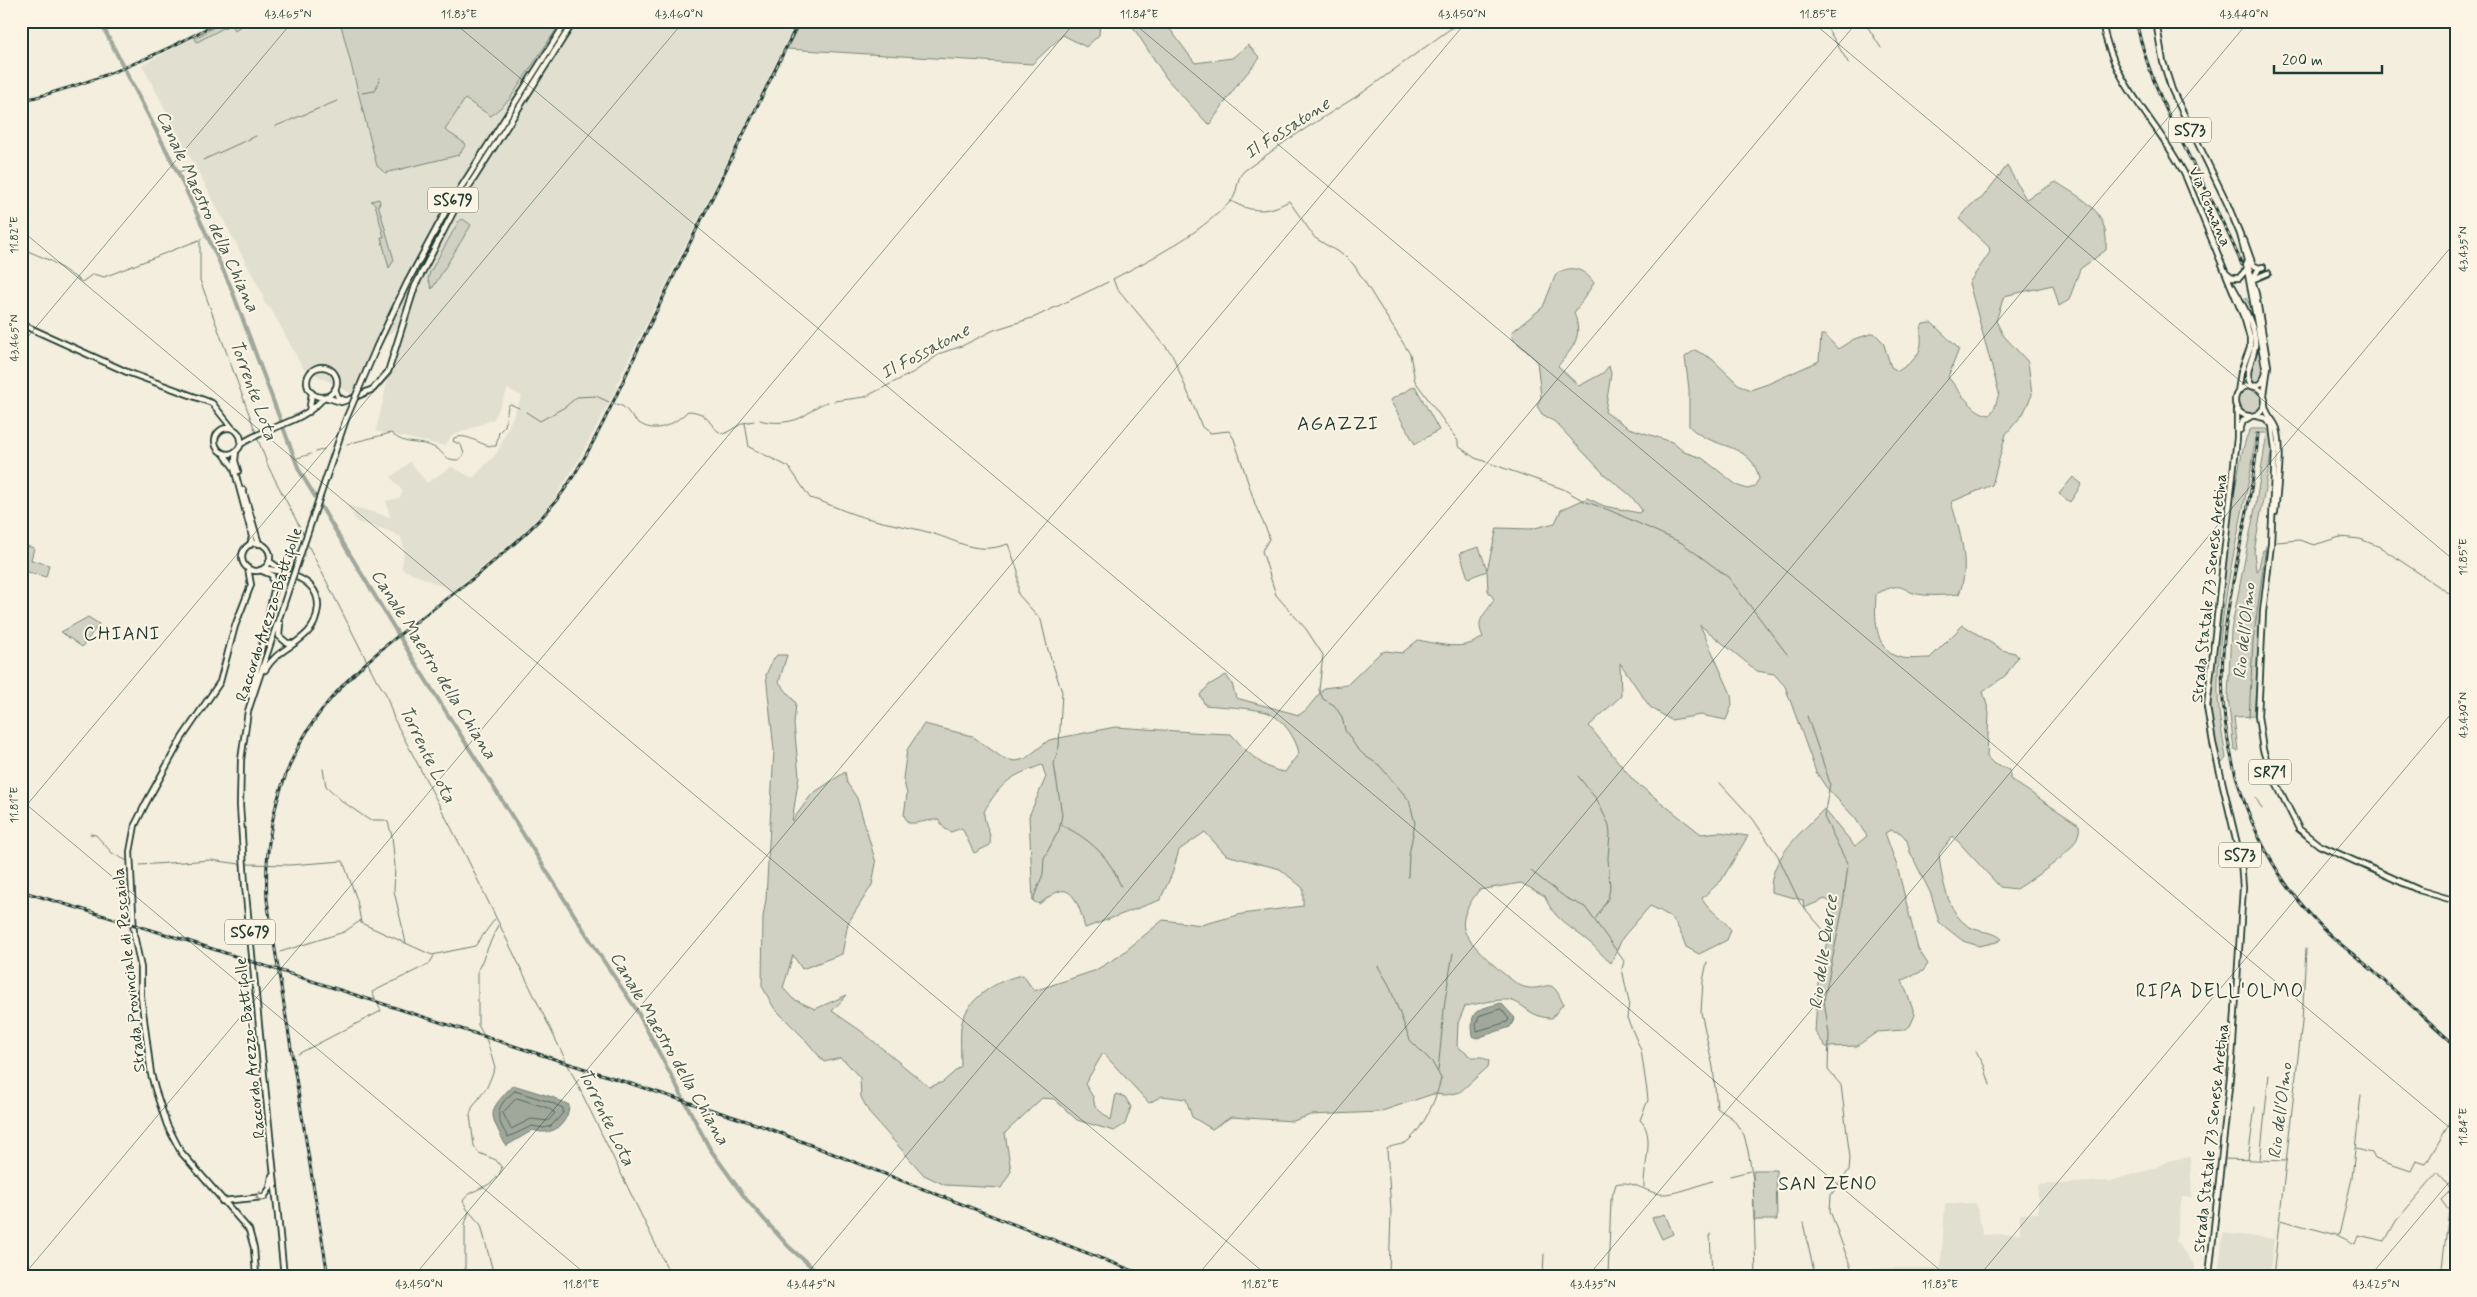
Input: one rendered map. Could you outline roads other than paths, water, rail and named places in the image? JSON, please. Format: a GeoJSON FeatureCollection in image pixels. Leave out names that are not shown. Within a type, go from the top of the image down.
{"type":"FeatureCollection","features":[{"type":"Feature","properties":{"kind":"main road","name":"Raccordo Arezzo-Battifolle"},"geometry":{"type":"LineString","coordinates":[[284,1276],[245,885],[240,805],[241,760],[248,710],[346,419],[377,346],[407,283],[446,211],[567,21]]}},
{"type":"Feature","properties":{"kind":"main road"},"geometry":{"type":"LineString","coordinates":[[312,394],[337,401],[345,401],[373,389],[388,372],[415,286],[446,226],[574,21]]}},
{"type":"Feature","properties":{"kind":"main road","name":"Via Romana"},"geometry":{"type":"LineString","coordinates":[[2102,21],[2111,56],[2118,71],[2134,99],[2180,165],[2250,338],[2249,353],[2241,372],[2238,392]]}},
{"type":"Feature","properties":{"kind":"main road","name":"SS73"},"geometry":{"type":"LineString","coordinates":[[2156,21],[2163,62],[2172,90],[2228,203],[2240,234],[2253,279],[2268,366],[2264,394],[2265,405]]}},
{"type":"Feature","properties":{"kind":"main road"},"geometry":{"type":"LineString","coordinates":[[2240,234],[2249,249],[2253,265],[2261,268],[2253,279],[2257,322]]}},
{"type":"Feature","properties":{"kind":"main road","name":"SS73"},"geometry":{"type":"LineString","coordinates":[[2240,234],[2266,372],[2262,383],[2253,386]]}},
{"type":"Feature","properties":{"kind":"main road"},"geometry":{"type":"LineString","coordinates":[[2224,271],[2232,278],[2239,278],[2246,271],[2246,261]]}},
{"type":"Feature","properties":{"kind":"main road","name":"Via Romana"},"geometry":{"type":"LineString","coordinates":[[2224,271],[2255,336],[2255,349],[2248,374],[2253,386]]}},
{"type":"Feature","properties":{"kind":"main road"},"geometry":{"type":"LineString","coordinates":[[2253,279],[2268,273]]}},
{"type":"Feature","properties":{"kind":"main road"},"geometry":{"type":"LineString","coordinates":[[21,324],[127,372],[212,403],[240,435],[241,444]]}},
{"type":"Feature","properties":{"kind":"main road"},"geometry":{"type":"LineString","coordinates":[[308,414],[312,394],[307,386],[308,376],[319,367],[330,370],[334,374],[336,379],[335,390],[338,397],[345,401]]}},
{"type":"Feature","properties":{"kind":"main road"},"geometry":{"type":"LineString","coordinates":[[2238,392],[2244,387],[2253,386],[2264,394]]}},
{"type":"Feature","properties":{"kind":"main road"},"geometry":{"type":"LineString","coordinates":[[260,544],[236,466],[236,451],[241,444],[256,434],[308,414],[324,397],[335,390]]}},
{"type":"Feature","properties":{"kind":"main road","name":"Strada Statale 73 Senese Aretina"},"geometry":{"type":"LineString","coordinates":[[2209,1276],[2232,1058],[2243,883],[2242,861],[2213,743],[2208,707],[2238,438],[2235,400],[2238,392]]}},
{"type":"Feature","properties":{"kind":"main road"},"geometry":{"type":"LineString","coordinates":[[2237,409],[2245,416],[2250,417],[2256,416],[2265,405]]}},
{"type":"Feature","properties":{"kind":"main road","name":"SR71"},"geometry":{"type":"LineString","coordinates":[[2265,405],[2266,411],[2275,423],[2278,437],[2275,522],[2272,536]]}},
{"type":"Feature","properties":{"kind":"main road","name":"SR71"},"geometry":{"type":"LineString","coordinates":[[2256,416],[2268,420],[2274,430],[2275,450],[2272,536],[2263,612],[2259,730],[2271,773],[2292,820],[2299,829],[2319,845],[2419,890],[2456,901]]}},
{"type":"Feature","properties":{"kind":"main road"},"geometry":{"type":"LineString","coordinates":[[223,417],[215,444],[234,468],[250,528],[252,537],[250,545],[242,556],[242,561],[248,568],[251,585]]}},
{"type":"Feature","properties":{"kind":"main road","name":"Strada Statale 73 Senese Aretina"},"geometry":{"type":"LineString","coordinates":[[2238,438],[2243,421],[2250,417]]}},
{"type":"Feature","properties":{"kind":"main road"},"geometry":{"type":"LineString","coordinates":[[219,432],[232,428]]}},
{"type":"Feature","properties":{"kind":"main road"},"geometry":{"type":"LineString","coordinates":[[240,435],[256,434]]}},
{"type":"Feature","properties":{"kind":"main road"},"geometry":{"type":"LineString","coordinates":[[224,454],[236,451]]}},
{"type":"Feature","properties":{"kind":"main road"},"geometry":{"type":"LineString","coordinates":[[250,545],[260,544],[267,548],[269,561],[286,573],[309,583],[316,593],[318,604],[314,624],[301,639],[274,657],[260,678]]}},
{"type":"Feature","properties":{"kind":"main road"},"geometry":{"type":"LineString","coordinates":[[261,569],[269,561]]}},
{"type":"Feature","properties":{"kind":"main road"},"geometry":{"type":"LineString","coordinates":[[248,568],[286,573]]}},
{"type":"Feature","properties":{"kind":"main road"},"geometry":{"type":"LineString","coordinates":[[248,710],[274,590],[272,576],[261,569]]}},
{"type":"Feature","properties":{"kind":"main road","name":"Strada Provinciale di Pescaiola"},"geometry":{"type":"LineString","coordinates":[[256,1276],[254,1248],[249,1230],[181,1152],[173,1139],[151,1074],[141,996],[140,968],[134,935],[130,852],[135,825],[146,803],[182,738],[220,682],[235,626],[251,585],[261,569]]}},
{"type":"Feature","properties":{"kind":"main road"},"geometry":{"type":"LineString","coordinates":[[282,610],[279,636],[286,643],[293,643]]}},
{"type":"Feature","properties":{"kind":"main road"},"geometry":{"type":"LineString","coordinates":[[222,1201],[264,1198],[270,1188],[273,1167]]}},
{"type":"Feature","properties":{"kind":"water"},"geometry":{"type":"Polygon","coordinates":[[[1501,1003],[1515,1018],[1510,1027],[1477,1038],[1473,1036],[1472,1020],[1474,1015],[1481,1009],[1501,1003]]]}},
{"type":"Feature","properties":{"kind":"water"},"geometry":{"type":"Polygon","coordinates":[[[513,1085],[552,1097],[569,1105],[566,1118],[562,1124],[558,1128],[546,1132],[533,1130],[506,1146],[496,1126],[493,1113],[498,1102],[513,1085]]]}},
{"type":"Feature","properties":{"kind":"waterway","name":"Canale Maestro della Chiana"},"geometry":{"type":"LineString","coordinates":[[100,21],[178,173],[230,285],[299,470],[419,669],[599,954],[636,1009],[710,1149],[746,1199],[789,1247],[822,1276]]}},
{"type":"Feature","properties":{"kind":"waterway"},"geometry":{"type":"LineString","coordinates":[[1408,877],[1409,855],[1415,823],[1409,800],[1379,765],[1365,756],[1356,747],[1345,730],[1342,717],[1334,705],[1323,699],[1319,690],[1323,655],[1306,629],[1276,595],[1262,551],[1269,539],[1268,533],[1256,507],[1234,439],[1229,431],[1210,433],[1202,427],[1172,354],[1116,287],[1113,279],[1189,236],[1233,199],[1239,178],[1244,171],[1289,139],[1362,93],[1461,21]]}},
{"type":"Feature","properties":{"kind":"waterway"},"geometry":{"type":"LineString","coordinates":[[1823,21],[1849,64]]}},
{"type":"Feature","properties":{"kind":"waterway"},"geometry":{"type":"LineString","coordinates":[[1864,21],[1881,48]]}},
{"type":"Feature","properties":{"kind":"waterway"},"geometry":{"type":"LineString","coordinates":[[362,93],[375,91],[380,78]]}},
{"type":"Feature","properties":{"kind":"waterway"},"geometry":{"type":"LineString","coordinates":[[276,126],[337,101]]}},
{"type":"Feature","properties":{"kind":"waterway"},"geometry":{"type":"LineString","coordinates":[[203,160],[256,136]]}},
{"type":"Feature","properties":{"kind":"waterway"},"geometry":{"type":"LineString","coordinates":[[178,173],[188,167]]}},
{"type":"Feature","properties":{"kind":"waterway"},"geometry":{"type":"LineString","coordinates":[[21,185],[28,222],[21,236]]}},
{"type":"Feature","properties":{"kind":"waterway"},"geometry":{"type":"LineString","coordinates":[[1231,201],[1246,208],[1260,210],[1274,208],[1289,201],[1315,238],[1346,257],[1354,265],[1410,354],[1415,381],[1458,441],[1458,446],[1475,458],[1563,489],[1584,501],[1609,510],[1682,543],[1728,577],[1787,654]]}},
{"type":"Feature","properties":{"kind":"waterway","name":"Torrente Lota"},"geometry":{"type":"LineString","coordinates":[[207,235],[200,240],[200,280],[256,433]]}},
{"type":"Feature","properties":{"kind":"waterway"},"geometry":{"type":"LineString","coordinates":[[21,248],[51,261],[82,282],[93,274],[104,277],[199,240]]}},
{"type":"Feature","properties":{"kind":"waterway","name":"Il Fossatone"},"geometry":{"type":"LineString","coordinates":[[834,401],[865,397],[914,372],[941,353],[962,346],[994,330],[1035,317],[1108,282]]}},
{"type":"Feature","properties":{"kind":"waterway","name":"Il Fossatone"},"geometry":{"type":"LineString","coordinates":[[526,412],[540,421],[565,407],[577,397],[596,396],[609,402]]}},
{"type":"Feature","properties":{"kind":"waterway","name":"Il Fossatone"},"geometry":{"type":"LineString","coordinates":[[760,420],[775,422],[796,420],[828,402]]}},
{"type":"Feature","properties":{"kind":"waterway","name":"Il Fossatone"},"geometry":{"type":"LineString","coordinates":[[347,444],[391,433],[397,438],[408,442],[429,445],[439,450],[447,458],[459,460],[464,454],[461,445],[453,441],[454,438],[465,437],[485,445],[496,446],[499,432],[505,426],[508,406],[510,404],[519,408]]}},
{"type":"Feature","properties":{"kind":"waterway","name":"Il Fossatone"},"geometry":{"type":"LineString","coordinates":[[615,404],[624,407],[640,424],[655,428],[669,425],[688,411],[696,412],[706,417],[719,432],[724,434],[743,423],[754,421]]}},
{"type":"Feature","properties":{"kind":"waterway"},"geometry":{"type":"LineString","coordinates":[[745,423],[749,447],[789,467],[810,498],[856,515],[913,528],[977,548],[997,547],[1008,544],[1018,571],[1018,594],[1041,620],[1048,650],[1062,692],[1059,746],[1054,764],[1062,815],[1059,830],[1044,858],[1043,874],[1033,900]]}},
{"type":"Feature","properties":{"kind":"waterway","name":"Torrente Lota"},"geometry":{"type":"LineString","coordinates":[[257,437],[269,468],[305,537]]}},
{"type":"Feature","properties":{"kind":"waterway","name":"Il Fossatone"},"geometry":{"type":"LineString","coordinates":[[316,452],[324,449]]}},
{"type":"Feature","properties":{"kind":"waterway"},"geometry":{"type":"LineString","coordinates":[[294,459],[311,454]]}},
{"type":"Feature","properties":{"kind":"waterway","name":"Rio dell'Olmo"},"geometry":{"type":"LineString","coordinates":[[2277,542],[2299,540],[2314,545],[2340,537],[2360,539],[2380,547],[2456,598]]}},
{"type":"Feature","properties":{"kind":"waterway","name":"Torrente Lota"},"geometry":{"type":"LineString","coordinates":[[306,541],[376,679],[386,694],[394,719],[466,856],[671,1276]]}},
{"type":"Feature","properties":{"kind":"waterway","name":"Rio dell'Olmo"},"geometry":{"type":"LineString","coordinates":[[2249,718],[2253,642],[2266,546]]}},
{"type":"Feature","properties":{"kind":"waterway","name":"Rio delle Querce"},"geometry":{"type":"LineString","coordinates":[[1807,716],[1830,783],[1824,817],[1848,865],[1842,912],[1824,1000],[1829,1034],[1828,1070],[1841,1085],[1850,1158],[1849,1170],[1831,1195],[1830,1211],[1854,1276]]}},
{"type":"Feature","properties":{"kind":"waterway"},"geometry":{"type":"LineString","coordinates":[[323,769],[326,786],[342,801],[369,820],[384,820],[388,822],[392,836],[395,866],[394,891],[406,943]]}},
{"type":"Feature","properties":{"kind":"waterway"},"geometry":{"type":"LineString","coordinates":[[1578,776],[1597,800],[1609,825],[1608,858],[1610,888],[1608,898],[1596,918]]}},
{"type":"Feature","properties":{"kind":"waterway"},"geometry":{"type":"LineString","coordinates":[[1720,783],[1753,819],[1778,856],[1800,903],[1834,942]]}},
{"type":"Feature","properties":{"kind":"waterway","name":"Rio dell'Olmo"},"geometry":{"type":"LineString","coordinates":[[2256,798],[2262,809]]}},
{"type":"Feature","properties":{"kind":"waterway"},"geometry":{"type":"LineString","coordinates":[[1061,825],[1082,836],[1100,852],[1112,867],[1121,886]]}},
{"type":"Feature","properties":{"kind":"waterway"},"geometry":{"type":"LineString","coordinates":[[90,834],[96,835],[112,853],[127,861]]}},
{"type":"Feature","properties":{"kind":"waterway"},"geometry":{"type":"LineString","coordinates":[[140,865],[211,860],[240,864]]}},
{"type":"Feature","properties":{"kind":"waterway"},"geometry":{"type":"LineString","coordinates":[[246,864],[290,865],[343,861],[357,900],[361,923],[432,955],[475,946],[495,919]]}},
{"type":"Feature","properties":{"kind":"waterway"},"geometry":{"type":"LineString","coordinates":[[1531,871],[1566,898],[1585,907],[1624,961],[1622,969],[1629,1002],[1627,1018],[1641,1050],[1648,1100],[1640,1120],[1645,1126],[1648,1142],[1644,1187]]}},
{"type":"Feature","properties":{"kind":"waterway"},"geometry":{"type":"LineString","coordinates":[[280,952],[344,932],[360,921]]}},
{"type":"Feature","properties":{"kind":"waterway"},"geometry":{"type":"LineString","coordinates":[[494,1276],[481,1225],[467,1209],[463,1201],[472,1192],[494,1181],[502,1168],[496,1160],[479,1153],[474,1146],[470,1115],[472,1108],[487,1087],[495,1068],[487,1041],[478,1025],[478,970],[498,925]]}},
{"type":"Feature","properties":{"kind":"waterway","name":"Rio dell'Olmo"},"geometry":{"type":"LineString","coordinates":[[2273,1276],[2302,1022],[2306,949]]}},
{"type":"Feature","properties":{"kind":"waterway"},"geometry":{"type":"LineString","coordinates":[[1438,1071],[1445,1000],[1453,953]]}},
{"type":"Feature","properties":{"kind":"waterway"},"geometry":{"type":"LineString","coordinates":[[298,1054],[381,1011],[372,992],[429,964],[434,956]]}},
{"type":"Feature","properties":{"kind":"waterway"},"geometry":{"type":"LineString","coordinates":[[1707,962],[1703,981],[1701,1012],[1713,1067],[1717,1108],[1733,1119],[1744,1135],[1748,1151],[1753,1179],[1756,1276]]}},
{"type":"Feature","properties":{"kind":"waterway"},"geometry":{"type":"LineString","coordinates":[[1378,966],[1389,985],[1410,1040],[1432,1062],[1441,1078],[1433,1103],[1414,1135],[1406,1143],[1387,1149],[1391,1211],[1389,1276]]}},
{"type":"Feature","properties":{"kind":"waterway"},"geometry":{"type":"LineString","coordinates":[[1976,1051],[1984,1065],[1990,1085]]}},
{"type":"Feature","properties":{"kind":"waterway"},"geometry":{"type":"LineString","coordinates":[[2260,1160],[2269,1074]]}},
{"type":"Feature","properties":{"kind":"waterway"},"geometry":{"type":"LineString","coordinates":[[2339,1235],[2352,1178],[2361,1095]]}},
{"type":"Feature","properties":{"kind":"waterway"},"geometry":{"type":"LineString","coordinates":[[2248,1159],[2255,1107]]}},
{"type":"Feature","properties":{"kind":"waterway"},"geometry":{"type":"LineString","coordinates":[[2356,1149],[2372,1153],[2375,1159],[2411,1171],[2416,1161],[2426,1164],[2456,1112]]}},
{"type":"Feature","properties":{"kind":"waterway"},"geometry":{"type":"LineString","coordinates":[[2223,1159],[2286,1161]]}},
{"type":"Feature","properties":{"kind":"waterway"},"geometry":{"type":"LineString","coordinates":[[1730,1176],[1750,1171]]}},
{"type":"Feature","properties":{"kind":"waterway"},"geometry":{"type":"LineString","coordinates":[[2280,1220],[2337,1235],[2355,1244],[2358,1235],[2385,1241],[2396,1221],[2438,1172],[2451,1190],[2441,1200],[2449,1211],[2441,1276]]}},
{"type":"Feature","properties":{"kind":"waterway"},"geometry":{"type":"LineString","coordinates":[[1608,1276],[1611,1200],[1616,1184],[1627,1183],[1656,1193],[1667,1194],[1712,1181]]}},
{"type":"Feature","properties":{"kind":"waterway"},"geometry":{"type":"LineString","coordinates":[[2450,1211],[2451,1214],[2456,1208]]}},
{"type":"Feature","properties":{"kind":"waterway"},"geometry":{"type":"LineString","coordinates":[[465,1276],[465,1224],[469,1212]]}},
{"type":"Feature","properties":{"kind":"waterway"},"geometry":{"type":"LineString","coordinates":[[2199,1215],[2213,1217]]}},
{"type":"Feature","properties":{"kind":"waterway"},"geometry":{"type":"LineString","coordinates":[[1803,1223],[1815,1276]]}},
{"type":"Feature","properties":{"kind":"waterway"},"geometry":{"type":"LineString","coordinates":[[1710,1234],[1712,1276]]}},
{"type":"Feature","properties":{"kind":"waterway"},"geometry":{"type":"LineString","coordinates":[[1543,1276],[1544,1254]]}},
{"type":"Feature","properties":{"kind":"railway"},"geometry":{"type":"LineString","coordinates":[[21,101],[98,78],[148,58],[220,21]]}},
{"type":"Feature","properties":{"kind":"railway"},"geometry":{"type":"LineString","coordinates":[[328,1276],[267,900],[269,844],[280,790],[290,764],[317,716],[351,677],[405,630],[481,572],[516,542],[538,521],[567,486],[602,425],[799,21]]}},
{"type":"Feature","properties":{"kind":"railway"},"geometry":{"type":"LineString","coordinates":[[2136,21],[2144,53],[2169,115],[2242,265]]}},
{"type":"Feature","properties":{"kind":"railway"},"geometry":{"type":"LineString","coordinates":[[2258,434],[2252,486],[2227,614],[2222,678],[2225,717],[2231,755],[2241,793],[2255,829],[2273,864],[2295,896],[2326,931],[2456,1046]]}},
{"type":"Feature","properties":{"kind":"railway"},"geometry":{"type":"LineString","coordinates":[[21,891],[185,940],[762,1126],[1146,1276]]}},
{"type":"Feature","properties":{"kind":"district","name":"AGAZZI"},"geometry":{"type":"Point","coordinates":[1338,423]}},
{"type":"Feature","properties":{"kind":"district","name":"CHIANI"},"geometry":{"type":"Point","coordinates":[122,633]}},
{"type":"Feature","properties":{"kind":"district","name":"RIPA DELL'OLMO"},"geometry":{"type":"Point","coordinates":[2220,990]}},
{"type":"Feature","properties":{"kind":"district","name":"SAN ZENO"},"geometry":{"type":"Point","coordinates":[1828,1183]}}]}
